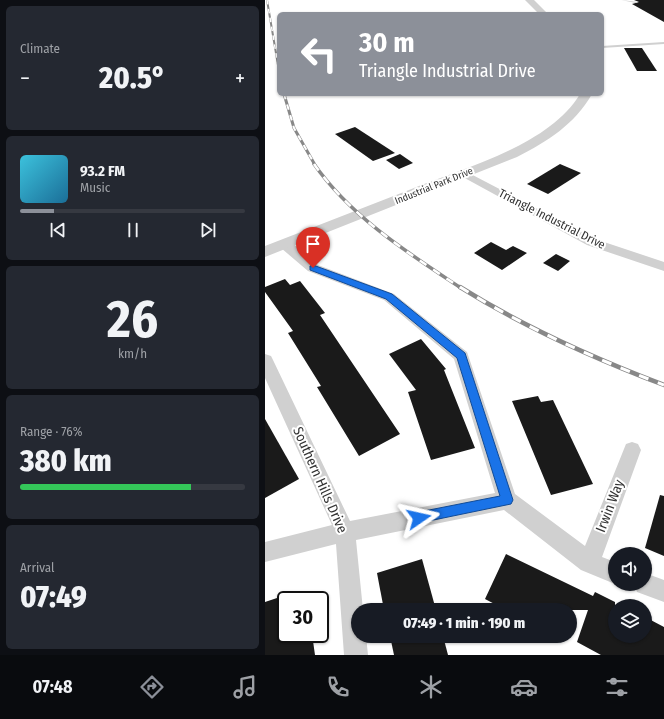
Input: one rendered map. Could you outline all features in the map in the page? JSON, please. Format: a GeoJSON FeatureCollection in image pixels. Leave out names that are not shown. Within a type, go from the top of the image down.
{"type":"FeatureCollection","features":[{"type":"Feature","properties":{"kind":"street"},"geometry":{"type":"LineString","coordinates":[[529,0],[542,12]]}},
{"type":"Feature","properties":{"kind":"street","name":"Industrial Park Drive"},"geometry":{"type":"LineString","coordinates":[[265,252],[465,174],[512,154],[541,139],[564,123],[579,106],[585,96]]}},
{"type":"Feature","properties":{"kind":"street","name":"Triangle Industrial Drive"},"geometry":{"type":"LineString","coordinates":[[465,174],[591,242],[664,267]]}},
{"type":"Feature","properties":{"kind":"street"},"geometry":{"type":"LineString","coordinates":[[286,245],[313,268],[389,296],[461,356],[507,500],[589,562],[608,570]]}},
{"type":"Feature","properties":{"kind":"street","name":"Southern Hills Drive"},"geometry":{"type":"LineString","coordinates":[[265,360],[345,532],[356,655]]}},
{"type":"Feature","properties":{"kind":"street","name":"Irwin Way"},"geometry":{"type":"LineString","coordinates":[[589,562],[632,450]]}},
{"type":"Feature","properties":{"kind":"street"},"geometry":{"type":"LineString","coordinates":[[265,552],[345,532],[507,500]]}},
{"type":"Feature","properties":{"kind":"street"},"geometry":{"type":"LineString","coordinates":[[652,587],[664,592]]}},
{"type":"Feature","properties":{"kind":"lane"},"geometry":{"type":"LineString","coordinates":[[623,0],[636,2]]}},
{"type":"Feature","properties":{"kind":"lane"},"geometry":{"type":"LineString","coordinates":[[604,47],[664,43]]}},
{"type":"Feature","properties":{"kind":"building"},"geometry":{"type":"Polygon","coordinates":[[[634,0],[664,0],[664,22],[632,4],[639,2],[634,0]]]}},
{"type":"Feature","properties":{"kind":"building"},"geometry":{"type":"Polygon","coordinates":[[[624,48],[642,48],[657,71],[637,71],[624,48]]]}},
{"type":"Feature","properties":{"kind":"building"},"geometry":{"type":"Polygon","coordinates":[[[355,127],[395,153],[373,161],[335,134],[355,127]]]}},
{"type":"Feature","properties":{"kind":"building"},"geometry":{"type":"Polygon","coordinates":[[[400,154],[413,163],[399,169],[386,160],[400,154]]]}},
{"type":"Feature","properties":{"kind":"building"},"geometry":{"type":"Polygon","coordinates":[[[560,164],[581,173],[548,194],[527,184],[560,164]]]}},
{"type":"Feature","properties":{"kind":"building"},"geometry":{"type":"Polygon","coordinates":[[[491,242],[506,250],[513,246],[527,253],[502,270],[474,253],[491,242]]]}},
{"type":"Feature","properties":{"kind":"building"},"geometry":{"type":"Polygon","coordinates":[[[556,254],[570,261],[558,271],[543,263],[556,254]]]}},
{"type":"Feature","properties":{"kind":"building"},"geometry":{"type":"Polygon","coordinates":[[[285,279],[290,285],[300,281],[325,313],[320,315],[400,434],[359,456],[317,387],[321,386],[288,333],[293,331],[265,292],[265,287],[285,279]]]}},
{"type":"Feature","properties":{"kind":"building"},"geometry":{"type":"Polygon","coordinates":[[[421,339],[446,369],[444,370],[475,448],[431,460],[408,392],[416,390],[389,354],[421,339]]]}},
{"type":"Feature","properties":{"kind":"building"},"geometry":{"type":"Polygon","coordinates":[[[538,396],[541,402],[553,400],[593,484],[551,495],[512,401],[538,396]]]}},
{"type":"Feature","properties":{"kind":"building"},"geometry":{"type":"Polygon","coordinates":[[[265,419],[299,479],[265,498],[265,419]]]}},
{"type":"Feature","properties":{"kind":"building"},"geometry":{"type":"Polygon","coordinates":[[[660,495],[664,496],[664,556],[652,551],[652,547],[645,547],[660,495]]]}},
{"type":"Feature","properties":{"kind":"building"},"geometry":{"type":"Polygon","coordinates":[[[506,554],[593,596],[595,592],[609,599],[608,643],[652,643],[652,621],[664,627],[664,655],[601,655],[577,642],[588,610],[577,610],[577,603],[493,603],[485,599],[506,554]]]}},
{"type":"Feature","properties":{"kind":"building"},"geometry":{"type":"Polygon","coordinates":[[[422,559],[434,603],[383,603],[377,573],[422,559]]]}},
{"type":"Feature","properties":{"kind":"building"},"geometry":{"type":"Polygon","coordinates":[[[277,598],[277,643],[313,643],[315,655],[265,655],[265,602],[277,598]]]}},
{"type":"Feature","properties":{"kind":"building"},"geometry":{"type":"Polygon","coordinates":[[[391,643],[445,643],[448,655],[394,655],[391,643]]]}},
{"type":"Feature","properties":{"kind":"railway"},"geometry":{"type":"LineString","coordinates":[[267,0],[277,59]]}},
{"type":"Feature","properties":{"kind":"railway"},"geometry":{"type":"LineString","coordinates":[[285,96],[294,128],[315,165]]}},
{"type":"Feature","properties":{"kind":"railway"},"geometry":{"type":"LineString","coordinates":[[314,164],[345,201],[381,233],[461,288]]}},
{"type":"Feature","properties":{"kind":"railway"},"geometry":{"type":"LineString","coordinates":[[460,287],[484,302],[559,341],[664,385]]}},
{"type":"Feature","properties":{"kind":"route"},"geometry":{"type":"LineString","coordinates":[[313,268],[389,296],[461,356],[507,500],[419,518]]}}]}
